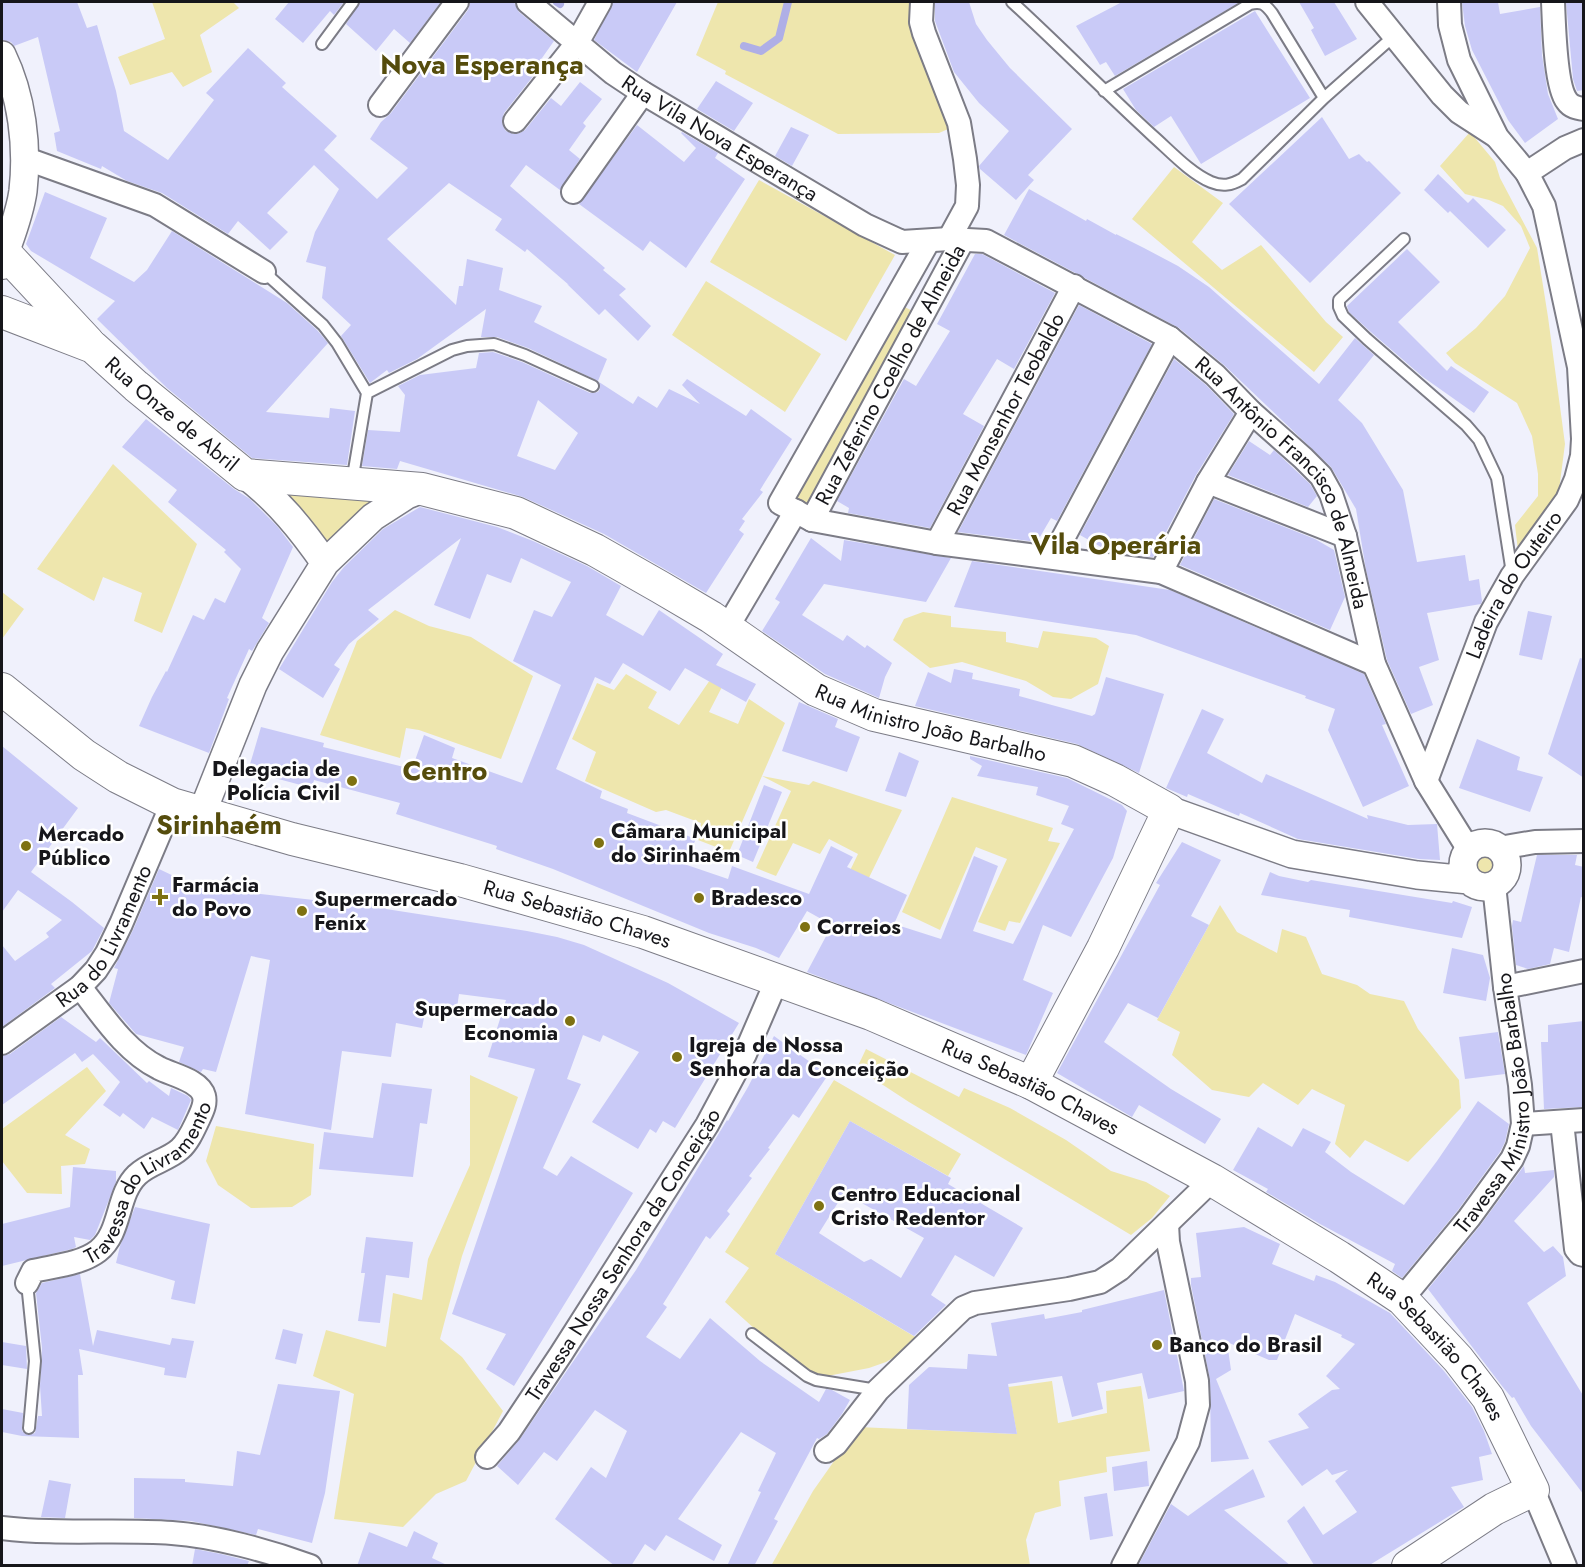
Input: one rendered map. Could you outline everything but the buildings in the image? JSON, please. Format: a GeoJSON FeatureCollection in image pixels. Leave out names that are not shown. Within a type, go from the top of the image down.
{"type":"FeatureCollection","features":[{"type":"Feature","properties":{"kind":"main road"},"geometry":{"type":"LineString","coordinates":[[3,258],[93,347]]}},
{"type":"Feature","properties":{"kind":"main road","name":"Rua Onze de Abril"},"geometry":{"type":"LineString","coordinates":[[2,312],[93,347],[136,386],[245,475],[422,489]]}},
{"type":"Feature","properties":{"kind":"main road","name":"Rua Ministro João Barbalho"},"geometry":{"type":"LineString","coordinates":[[422,489],[516,513],[595,550],[701,611],[816,690],[848,705],[874,715],[1073,760],[1115,780],[1168,810]]}},
{"type":"Feature","properties":{"kind":"main road","name":"Rua Sebastião Chaves"},"geometry":{"type":"LineString","coordinates":[[2,689],[84,755],[118,777],[172,804],[292,839],[460,880],[642,932],[871,1014],[1031,1083],[1212,1180],[1339,1257],[1402,1299],[1458,1359],[1488,1398],[1533,1490]]}},
{"type":"Feature","properties":{"kind":"main road"},"geometry":{"type":"LineString","coordinates":[[1031,1083],[1103,948],[1168,810]]}},
{"type":"Feature","properties":{"kind":"main road"},"geometry":{"type":"LineString","coordinates":[[1408,1566],[1494,1509],[1533,1490]]}},
{"type":"Feature","properties":{"kind":"street"},"geometry":{"type":"LineString","coordinates":[[380,105],[457,2]]}},
{"type":"Feature","properties":{"kind":"street","name":"Rua Vila Nova Esperança"},"geometry":{"type":"LineString","coordinates":[[528,2],[614,73],[643,93],[864,225],[902,242],[947,240]]}},
{"type":"Feature","properties":{"kind":"street"},"geometry":{"type":"LineString","coordinates":[[515,122],[577,43],[600,2]]}},
{"type":"Feature","properties":{"kind":"street"},"geometry":{"type":"LineString","coordinates":[[922,2],[921,22],[924,33],[959,123],[966,159],[967,206],[947,240]]}},
{"type":"Feature","properties":{"kind":"street"},"geometry":{"type":"LineString","coordinates":[[1367,2],[1442,95],[1459,112],[1497,137]]}},
{"type":"Feature","properties":{"kind":"street"},"geometry":{"type":"LineString","coordinates":[[1449,2],[1450,25],[1459,60],[1497,137]]}},
{"type":"Feature","properties":{"kind":"street"},"geometry":{"type":"LineString","coordinates":[[1553,2],[1560,86],[1566,101],[1584,109]]}},
{"type":"Feature","properties":{"kind":"street"},"geometry":{"type":"LineString","coordinates":[[2,55],[20,110],[24,158],[22,192],[16,221],[3,258]]}},
{"type":"Feature","properties":{"kind":"street"},"geometry":{"type":"LineString","coordinates":[[573,192],[643,93]]}},
{"type":"Feature","properties":{"kind":"street","name":"Ladeira do Outeiro"},"geometry":{"type":"LineString","coordinates":[[1426,781],[1486,622],[1512,576],[1567,500],[1576,479],[1583,439],[1579,367],[1544,206],[1527,173],[1497,137]]}},
{"type":"Feature","properties":{"kind":"street"},"geometry":{"type":"LineString","coordinates":[[1527,173],[1565,148],[1584,140]]}},
{"type":"Feature","properties":{"kind":"street"},"geometry":{"type":"LineString","coordinates":[[24,158],[155,205],[264,272]]}},
{"type":"Feature","properties":{"kind":"street","name":"Rua Antônio Francisco de Almeida"},"geometry":{"type":"LineString","coordinates":[[947,240],[986,241],[1170,338],[1215,375],[1251,412],[1321,476],[1331,494],[1345,536],[1374,664],[1426,781],[1469,850]]}},
{"type":"Feature","properties":{"kind":"street","name":"Rua Zeferino Coelho de Almeida"},"geometry":{"type":"LineString","coordinates":[[796,511],[947,240]]}},
{"type":"Feature","properties":{"kind":"street","name":"Rua Zeferino Coelho de Almeida"},"geometry":{"type":"LineString","coordinates":[[796,511],[947,240]]}},
{"type":"Feature","properties":{"kind":"street","name":"Rua Monsenhor Teobaldo"},"geometry":{"type":"LineString","coordinates":[[937,543],[1074,286]]}},
{"type":"Feature","properties":{"kind":"street"},"geometry":{"type":"LineString","coordinates":[[1053,557],[1170,338]]}},
{"type":"Feature","properties":{"kind":"street"},"geometry":{"type":"LineString","coordinates":[[1161,572],[1208,482],[1251,412]]}},
{"type":"Feature","properties":{"kind":"street"},"geometry":{"type":"LineString","coordinates":[[245,475],[282,507],[325,563]]}},
{"type":"Feature","properties":{"kind":"street"},"geometry":{"type":"LineString","coordinates":[[1208,482],[1345,536]]}},
{"type":"Feature","properties":{"kind":"street"},"geometry":{"type":"LineString","coordinates":[[202,813],[261,668],[325,563],[373,518],[407,495],[422,489]]}},
{"type":"Feature","properties":{"kind":"street"},"geometry":{"type":"LineString","coordinates":[[727,628],[796,511],[937,543],[1161,572],[1374,664]]}},
{"type":"Feature","properties":{"kind":"street","name":"Rua do Livramento"},"geometry":{"type":"LineString","coordinates":[[2,1043],[80,987],[96,970],[107,953],[172,804]]}},
{"type":"Feature","properties":{"kind":"street","name":"Rua Ministro João Barbalho"},"geometry":{"type":"LineString","coordinates":[[1168,810],[1292,854],[1417,875],[1482,883]]}},
{"type":"Feature","properties":{"kind":"street"},"geometry":{"type":"LineString","coordinates":[[1499,848],[1535,842],[1584,841]]}},
{"type":"Feature","properties":{"kind":"street"},"geometry":{"type":"LineString","coordinates":[[1480,844],[1499,848],[1507,860],[1507,868],[1500,881],[1482,883],[1464,870],[1463,863],[1469,850],[1480,844]]}},
{"type":"Feature","properties":{"kind":"street","name":"Travessa Ministro João Barbalho"},"geometry":{"type":"LineString","coordinates":[[1402,1299],[1469,1218],[1512,1159],[1518,1146],[1523,1124],[1520,1085],[1505,987],[1482,883]]}},
{"type":"Feature","properties":{"kind":"street"},"geometry":{"type":"LineString","coordinates":[[1505,987],[1584,971]]}},
{"type":"Feature","properties":{"kind":"street","name":"Travessa Nossa Senhora da Conceição"},"geometry":{"type":"LineString","coordinates":[[487,1457],[509,1432],[561,1354],[707,1125],[745,1054],[777,980]]}},
{"type":"Feature","properties":{"kind":"street","name":"Travessa do Livramento"},"geometry":{"type":"LineString","coordinates":[[27,1283],[33,1271],[80,1260],[96,1252],[106,1243],[113,1232],[132,1181],[148,1167],[179,1150],[190,1135],[205,1105],[204,1096],[198,1086],[158,1068],[134,1051],[80,987]]}},
{"type":"Feature","properties":{"kind":"street"},"geometry":{"type":"LineString","coordinates":[[1523,1124],[1573,1121],[1576,1249],[1584,1255]]}},
{"type":"Feature","properties":{"kind":"street"},"geometry":{"type":"LineString","coordinates":[[826,1450],[836,1444],[878,1390],[968,1305],[1100,1282],[1120,1269],[1212,1180]]}},
{"type":"Feature","properties":{"kind":"street"},"geometry":{"type":"LineString","coordinates":[[1123,1566],[1188,1442],[1198,1405],[1197,1382],[1168,1242],[1167,1224]]}},
{"type":"Feature","properties":{"kind":"street"},"geometry":{"type":"LineString","coordinates":[[1533,1490],[1565,1566]]}},
{"type":"Feature","properties":{"kind":"street"},"geometry":{"type":"LineString","coordinates":[[2,1528],[34,1531],[154,1532],[199,1536],[310,1566]]}},
{"type":"Feature","properties":{"kind":"lane"},"geometry":{"type":"LineString","coordinates":[[322,44],[353,2]]}},
{"type":"Feature","properties":{"kind":"lane"},"geometry":{"type":"LineString","coordinates":[[1012,2],[1080,65],[1104,91],[1198,174],[1209,181],[1227,185],[1242,179],[1324,98],[1394,36]]}},
{"type":"Feature","properties":{"kind":"lane"},"geometry":{"type":"LineString","coordinates":[[1104,91],[1250,4],[1258,2],[1266,5],[1272,13],[1324,98]]}},
{"type":"Feature","properties":{"kind":"lane"},"geometry":{"type":"LineString","coordinates":[[1404,239],[1339,300],[1339,307],[1343,315],[1367,339],[1466,425],[1479,440],[1497,478],[1512,576]]}},
{"type":"Feature","properties":{"kind":"lane"},"geometry":{"type":"LineString","coordinates":[[264,272],[323,325],[337,343],[367,393],[351,484]]}},
{"type":"Feature","properties":{"kind":"lane"},"geometry":{"type":"LineString","coordinates":[[367,393],[452,350],[467,346],[494,344],[525,355],[593,386]]}},
{"type":"Feature","properties":{"kind":"lane"},"geometry":{"type":"LineString","coordinates":[[27,1283],[35,1361],[29,1428]]}},
{"type":"Feature","properties":{"kind":"lane"},"geometry":{"type":"LineString","coordinates":[[752,1334],[807,1376],[816,1380],[878,1390]]}},
{"type":"Feature","properties":{"kind":"shaded area"},"geometry":{"type":"Polygon","coordinates":[[[152,2],[233,2],[239,8],[200,35],[212,72],[183,87],[172,72],[130,85],[118,57],[165,39],[152,2]]]}},
{"type":"Feature","properties":{"kind":"shaded area"},"geometry":{"type":"Polygon","coordinates":[[[718,2],[916,2],[964,122],[939,133],[838,134],[725,74],[726,71],[696,55],[718,2]]]}},
{"type":"Feature","properties":{"kind":"shaded area"},"geometry":{"type":"Polygon","coordinates":[[[1470,132],[1495,162],[1500,178],[1537,248],[1565,444],[1559,490],[1548,514],[1518,551],[1515,525],[1538,496],[1538,474],[1532,436],[1517,403],[1455,363],[1446,353],[1476,328],[1505,296],[1530,248],[1521,226],[1503,206],[1465,194],[1440,166],[1470,132]]]}},
{"type":"Feature","properties":{"kind":"shaded area"},"geometry":{"type":"Polygon","coordinates":[[[1174,167],[1223,203],[1192,242],[1222,270],[1261,245],[1326,322],[1343,337],[1314,372],[1132,219],[1174,167]]]}},
{"type":"Feature","properties":{"kind":"shaded area"},"geometry":{"type":"Polygon","coordinates":[[[759,180],[895,255],[846,341],[710,262],[759,180]]]}},
{"type":"Feature","properties":{"kind":"shaded area"},"geometry":{"type":"Polygon","coordinates":[[[706,281],[821,354],[785,412],[672,335],[706,281]]]}},
{"type":"Feature","properties":{"kind":"shaded area"},"geometry":{"type":"Polygon","coordinates":[[[897,303],[928,319],[815,516],[787,500],[897,303]]]}},
{"type":"Feature","properties":{"kind":"shaded area"},"geometry":{"type":"Polygon","coordinates":[[[113,464],[197,544],[162,633],[134,621],[142,593],[103,577],[94,601],[37,569],[113,464]]]}},
{"type":"Feature","properties":{"kind":"shaded area"},"geometry":{"type":"Polygon","coordinates":[[[276,487],[380,496],[325,551],[276,487]]]}},
{"type":"Feature","properties":{"kind":"shaded area"},"geometry":{"type":"Polygon","coordinates":[[[2,592],[24,609],[2,639],[2,592]]]}},
{"type":"Feature","properties":{"kind":"shaded area"},"geometry":{"type":"Polygon","coordinates":[[[395,610],[429,626],[471,637],[533,676],[501,759],[419,730],[406,728],[400,758],[320,735],[357,641],[395,610]]]}},
{"type":"Feature","properties":{"kind":"shaded area"},"geometry":{"type":"Polygon","coordinates":[[[923,612],[951,616],[951,627],[1006,632],[1006,642],[1038,648],[1043,631],[1096,638],[1109,646],[1098,684],[1071,699],[1053,697],[1026,681],[962,662],[930,668],[893,640],[904,619],[923,612]]]}},
{"type":"Feature","properties":{"kind":"shaded area"},"geometry":{"type":"Polygon","coordinates":[[[626,674],[657,692],[648,708],[679,725],[710,680],[723,685],[709,712],[738,724],[749,699],[785,723],[729,852],[698,840],[701,823],[666,810],[656,812],[585,781],[596,752],[572,739],[597,683],[614,690],[626,674]]]}},
{"type":"Feature","properties":{"kind":"shaded area"},"geometry":{"type":"Polygon","coordinates":[[[762,776],[809,785],[813,781],[902,810],[862,892],[844,883],[858,854],[829,839],[820,854],[793,843],[776,876],[756,868],[791,791],[762,776]]]}},
{"type":"Feature","properties":{"kind":"shaded area"},"geometry":{"type":"Polygon","coordinates":[[[952,797],[1053,828],[1048,841],[1060,843],[1020,923],[1009,921],[1005,931],[978,922],[1007,859],[976,847],[940,930],[902,912],[952,797]]]}},
{"type":"Feature","properties":{"kind":"shaded area"},"geometry":{"type":"Polygon","coordinates":[[[1485,850],[1496,855],[1501,866],[1496,877],[1485,882],[1474,877],[1469,866],[1474,855],[1485,850]]]}},
{"type":"Feature","properties":{"kind":"shaded area"},"geometry":{"type":"Polygon","coordinates":[[[1220,905],[1237,932],[1277,953],[1282,929],[1306,937],[1322,974],[1357,985],[1370,994],[1404,1001],[1418,1029],[1459,1080],[1461,1108],[1408,1162],[1365,1140],[1350,1158],[1335,1144],[1345,1105],[1312,1089],[1298,1105],[1263,1083],[1249,1097],[1212,1090],[1172,1055],[1180,1032],[1157,1020],[1220,905]]]}},
{"type":"Feature","properties":{"kind":"shaded area"},"geometry":{"type":"Polygon","coordinates":[[[866,1049],[959,1097],[964,1088],[1010,1108],[1066,1140],[1111,1171],[1146,1182],[1170,1196],[1152,1218],[1131,1235],[909,1102],[857,1068],[866,1049]]]}},
{"type":"Feature","properties":{"kind":"shaded area"},"geometry":{"type":"Polygon","coordinates":[[[87,1067],[106,1091],[65,1135],[90,1149],[85,1164],[61,1166],[62,1194],[27,1193],[2,1161],[2,1129],[87,1067]]]}},
{"type":"Feature","properties":{"kind":"shaded area"},"geometry":{"type":"Polygon","coordinates":[[[470,1075],[518,1097],[462,1256],[440,1339],[462,1357],[503,1411],[466,1481],[436,1494],[403,1527],[334,1519],[354,1394],[313,1376],[326,1330],[386,1347],[393,1293],[422,1300],[428,1259],[470,1165],[470,1075]]]}},
{"type":"Feature","properties":{"kind":"shaded area"},"geometry":{"type":"Polygon","coordinates":[[[834,1080],[961,1154],[948,1176],[850,1121],[775,1254],[922,1341],[886,1362],[869,1368],[817,1378],[756,1330],[725,1302],[749,1268],[725,1252],[834,1080]]]}},
{"type":"Feature","properties":{"kind":"shaded area"},"geometry":{"type":"Polygon","coordinates":[[[216,1126],[314,1144],[311,1195],[292,1207],[251,1208],[218,1185],[206,1161],[216,1126]]]}},
{"type":"Feature","properties":{"kind":"shaded area"},"geometry":{"type":"Polygon","coordinates":[[[1052,1381],[1058,1423],[1107,1413],[1106,1391],[1141,1386],[1150,1451],[1106,1457],[1107,1472],[1059,1481],[1061,1506],[1035,1513],[1026,1540],[1030,1565],[771,1566],[813,1491],[858,1427],[1017,1434],[1008,1387],[1052,1381]]]}},
{"type":"Feature","properties":{"kind":"waterway"},"geometry":{"type":"LineString","coordinates":[[744,46],[761,51],[779,38],[788,2]]}},
{"type":"Feature","properties":{"kind":"place","name":"Delegacia de Polícia Civil"},"geometry":{"type":"Point","coordinates":[352,781]}},
{"type":"Feature","properties":{"kind":"place","name":"Câmara Municipal do Sirinhaém"},"geometry":{"type":"Point","coordinates":[599,843]}},
{"type":"Feature","properties":{"kind":"place","name":"Mercado Público"},"geometry":{"type":"Point","coordinates":[26,846]}},
{"type":"Feature","properties":{"kind":"place","name":"Farmácia do Povo"},"geometry":{"type":"Point","coordinates":[160,897]}},
{"type":"Feature","properties":{"kind":"place","name":"Bradesco"},"geometry":{"type":"Point","coordinates":[699,898]}},
{"type":"Feature","properties":{"kind":"place","name":"Supermercado Feníx"},"geometry":{"type":"Point","coordinates":[302,911]}},
{"type":"Feature","properties":{"kind":"place","name":"Correios"},"geometry":{"type":"Point","coordinates":[805,927]}},
{"type":"Feature","properties":{"kind":"place","name":"Supermercado Economia"},"geometry":{"type":"Point","coordinates":[570,1021]}},
{"type":"Feature","properties":{"kind":"place","name":"Igreja de Nossa Senhora da Conceição"},"geometry":{"type":"Point","coordinates":[677,1057]}},
{"type":"Feature","properties":{"kind":"place","name":"Centro Educacional Cristo Redentor"},"geometry":{"type":"Point","coordinates":[819,1206]}},
{"type":"Feature","properties":{"kind":"place","name":"Banco do Brasil"},"geometry":{"type":"Point","coordinates":[1157,1345]}},
{"type":"Feature","properties":{"kind":"district","name":"Nova Esperança"},"geometry":{"type":"Point","coordinates":[482,65]}},
{"type":"Feature","properties":{"kind":"district","name":"Vila Operária"},"geometry":{"type":"Point","coordinates":[1116,545]}},
{"type":"Feature","properties":{"kind":"district","name":"Centro"},"geometry":{"type":"Point","coordinates":[445,771]}},
{"type":"Feature","properties":{"kind":"district","name":"Sirinhaém"},"geometry":{"type":"Point","coordinates":[219,825]}}]}
